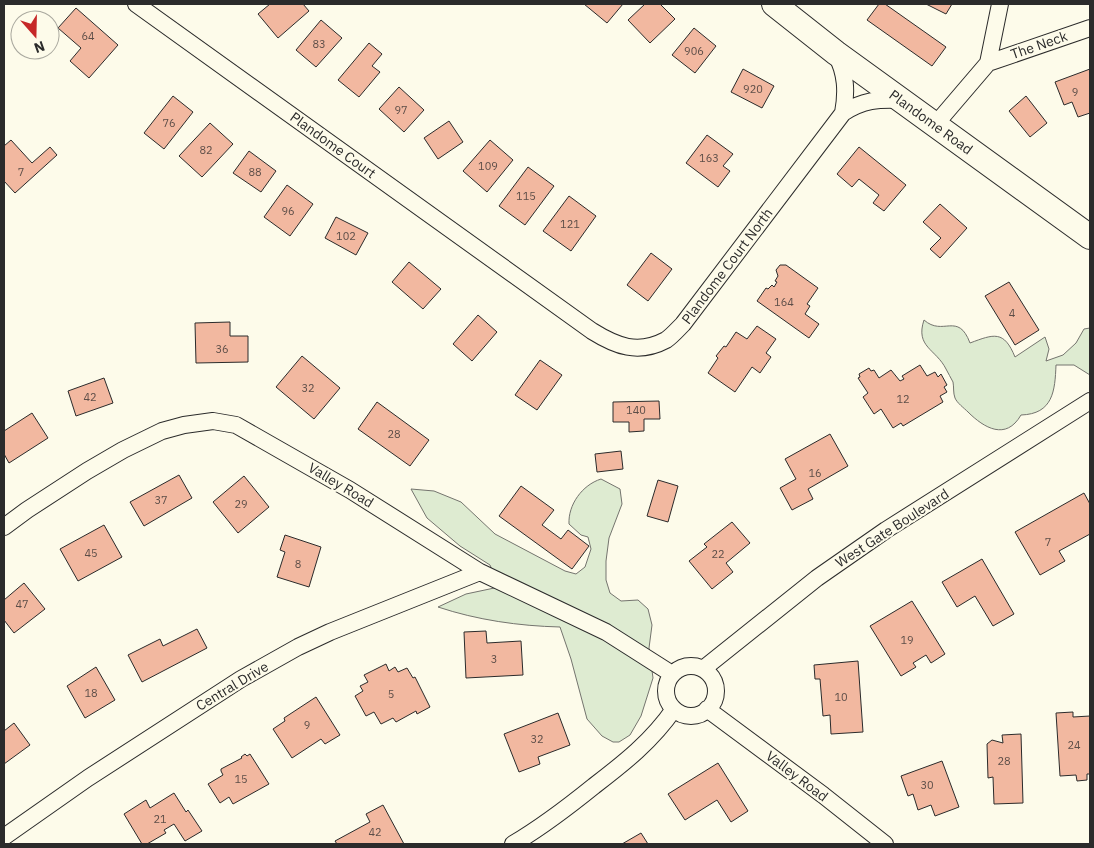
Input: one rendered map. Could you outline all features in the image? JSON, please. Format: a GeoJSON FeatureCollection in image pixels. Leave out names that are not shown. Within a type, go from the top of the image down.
{"type":"FeatureCollection","features":[{"type":"Feature","properties":{"kind":"main road","name":"Plandome Road"},"geometry":{"type":"LineString","coordinates":[[774,4],[836,53],[935,125],[1087,230]]}},
{"type":"Feature","properties":{"kind":"street","name":"Plandome Court"},"geometry":{"type":"LineString","coordinates":[[136,4],[151,10],[530,286]]}},
{"type":"Feature","properties":{"kind":"street"},"geometry":{"type":"LineString","coordinates":[[935,125],[988,63],[1000,4]]}},
{"type":"Feature","properties":{"kind":"street","name":"The Neck"},"geometry":{"type":"LineString","coordinates":[[988,63],[1090,28]]}},
{"type":"Feature","properties":{"kind":"street"},"geometry":{"type":"LineString","coordinates":[[836,53],[846,81],[843,113]]}},
{"type":"Feature","properties":{"kind":"street","name":"Plandome Court North"},"geometry":{"type":"LineString","coordinates":[[530,286],[610,342],[631,348],[652,345],[667,339],[683,324],[843,113],[856,105],[870,101],[885,99],[901,100]]}},
{"type":"Feature","properties":{"kind":"street","name":"West Gate Boulevard"},"geometry":{"type":"LineString","coordinates":[[703,669],[824,572],[886,530],[1090,401]]}},
{"type":"Feature","properties":{"kind":"street","name":"Valley Road"},"geometry":{"type":"LineString","coordinates":[[4,527],[27,510],[123,450],[162,432],[184,425],[213,421],[236,425],[350,490],[480,572],[606,632],[672,674]]}},
{"type":"Feature","properties":{"kind":"street","name":"Central Drive"},"geometry":{"type":"LineString","coordinates":[[4,837],[128,752],[241,679],[298,647],[330,632],[480,572]]}},
{"type":"Feature","properties":{"kind":"street"},"geometry":{"type":"LineString","coordinates":[[687,666],[703,669],[714,682],[715,690],[714,699],[707,709],[697,714],[689,715],[681,714],[674,710],[666,696],[668,680],[672,674],[687,666]]}},
{"type":"Feature","properties":{"kind":"street","name":"Valley Road"},"geometry":{"type":"LineString","coordinates":[[707,709],[823,795],[885,844]]}},
{"type":"Feature","properties":{"kind":"street"},"geometry":{"type":"LineString","coordinates":[[512,844],[538,829],[638,752],[665,723],[674,710]]}},
{"type":"Feature","properties":{"kind":"green space"},"geometry":{"type":"Polygon","coordinates":[[[924,320],[931,325],[960,328],[970,343],[992,336],[1002,338],[1007,342],[1015,357],[1045,337],[1049,349],[1046,361],[1063,355],[1076,343],[1084,329],[1090,328],[1090,375],[1074,365],[1056,365],[1055,384],[1046,406],[1032,414],[1021,415],[1009,428],[1002,430],[988,427],[974,418],[956,400],[953,382],[946,369],[924,342],[922,329],[924,320]]]}},
{"type":"Feature","properties":{"kind":"green space"},"geometry":{"type":"Polygon","coordinates":[[[601,479],[620,489],[622,504],[609,538],[606,580],[610,593],[621,601],[638,600],[648,609],[652,625],[649,648],[653,678],[641,716],[630,735],[619,742],[613,742],[602,736],[587,719],[571,659],[560,627],[498,622],[438,607],[466,594],[499,587],[490,565],[460,546],[427,518],[411,489],[434,491],[461,502],[495,534],[565,571],[576,574],[585,567],[591,549],[588,537],[581,535],[569,524],[569,517],[574,503],[582,491],[601,479]]]}},
{"type":"Feature","properties":{"kind":"building"},"geometry":{"type":"Polygon","coordinates":[[[270,4],[303,4],[309,11],[278,38],[258,14],[270,4]]]}},
{"type":"Feature","properties":{"kind":"building"},"geometry":{"type":"Polygon","coordinates":[[[584,4],[623,4],[607,23],[584,4]]]}},
{"type":"Feature","properties":{"kind":"building"},"geometry":{"type":"Polygon","coordinates":[[[645,4],[660,4],[675,19],[650,43],[628,20],[645,4]]]}},
{"type":"Feature","properties":{"kind":"building"},"geometry":{"type":"Polygon","coordinates":[[[879,4],[885,4],[946,47],[932,66],[867,20],[879,4]]]}},
{"type":"Feature","properties":{"kind":"building"},"geometry":{"type":"Polygon","coordinates":[[[926,4],[952,4],[946,14],[926,4]]]}},
{"type":"Feature","properties":{"kind":"building"},"geometry":{"type":"Polygon","coordinates":[[[76,8],[118,45],[89,78],[70,61],[81,48],[60,30],[60,26],[76,8]]]}},
{"type":"Feature","properties":{"kind":"building"},"geometry":{"type":"Polygon","coordinates":[[[321,20],[342,38],[316,67],[296,50],[321,20]]]}},
{"type":"Feature","properties":{"kind":"building"},"geometry":{"type":"Polygon","coordinates":[[[694,28],[716,46],[695,73],[672,55],[694,28]]]}},
{"type":"Feature","properties":{"kind":"building"},"geometry":{"type":"Polygon","coordinates":[[[369,43],[382,54],[372,66],[380,72],[359,97],[338,80],[369,43]]]}},
{"type":"Feature","properties":{"kind":"building"},"geometry":{"type":"Polygon","coordinates":[[[743,69],[774,86],[762,108],[731,92],[743,69]]]}},
{"type":"Feature","properties":{"kind":"building"},"geometry":{"type":"Polygon","coordinates":[[[1090,69],[1090,113],[1078,117],[1072,102],[1064,105],[1055,82],[1090,69]]]}},
{"type":"Feature","properties":{"kind":"building"},"geometry":{"type":"Polygon","coordinates":[[[399,87],[424,110],[404,132],[379,109],[399,87]]]}},
{"type":"Feature","properties":{"kind":"building"},"geometry":{"type":"Polygon","coordinates":[[[173,96],[193,112],[164,149],[144,133],[173,96]]]}},
{"type":"Feature","properties":{"kind":"building"},"geometry":{"type":"Polygon","coordinates":[[[1026,96],[1047,123],[1030,137],[1009,111],[1026,96]]]}},
{"type":"Feature","properties":{"kind":"building"},"geometry":{"type":"Polygon","coordinates":[[[449,121],[463,142],[438,159],[424,138],[449,121]]]}},
{"type":"Feature","properties":{"kind":"building"},"geometry":{"type":"Polygon","coordinates":[[[210,123],[233,144],[202,177],[179,156],[210,123]]]}},
{"type":"Feature","properties":{"kind":"building"},"geometry":{"type":"Polygon","coordinates":[[[707,135],[733,154],[723,166],[730,171],[718,187],[686,163],[707,135]]]}},
{"type":"Feature","properties":{"kind":"building"},"geometry":{"type":"Polygon","coordinates":[[[11,140],[32,163],[50,147],[57,155],[15,193],[4,181],[4,146],[11,140]]]}},
{"type":"Feature","properties":{"kind":"building"},"geometry":{"type":"Polygon","coordinates":[[[490,140],[513,160],[487,192],[463,171],[490,140]]]}},
{"type":"Feature","properties":{"kind":"building"},"geometry":{"type":"Polygon","coordinates":[[[859,147],[906,185],[884,211],[873,203],[879,195],[859,179],[852,187],[837,174],[859,147]]]}},
{"type":"Feature","properties":{"kind":"building"},"geometry":{"type":"Polygon","coordinates":[[[249,151],[276,171],[261,192],[233,173],[249,151]]]}},
{"type":"Feature","properties":{"kind":"building"},"geometry":{"type":"Polygon","coordinates":[[[528,167],[554,186],[525,225],[499,206],[528,167]]]}},
{"type":"Feature","properties":{"kind":"building"},"geometry":{"type":"Polygon","coordinates":[[[287,185],[313,204],[290,236],[264,217],[287,185]]]}},
{"type":"Feature","properties":{"kind":"building"},"geometry":{"type":"Polygon","coordinates":[[[569,196],[596,216],[571,251],[543,231],[569,196]]]}},
{"type":"Feature","properties":{"kind":"building"},"geometry":{"type":"Polygon","coordinates":[[[940,204],[967,228],[940,258],[930,249],[941,238],[923,222],[940,204]]]}},
{"type":"Feature","properties":{"kind":"building"},"geometry":{"type":"Polygon","coordinates":[[[336,217],[368,233],[356,255],[325,238],[336,217]]]}},
{"type":"Feature","properties":{"kind":"building"},"geometry":{"type":"Polygon","coordinates":[[[651,253],[672,269],[648,301],[627,285],[651,253]]]}},
{"type":"Feature","properties":{"kind":"building"},"geometry":{"type":"Polygon","coordinates":[[[409,262],[441,289],[423,309],[392,282],[409,262]]]}},
{"type":"Feature","properties":{"kind":"building"},"geometry":{"type":"Polygon","coordinates":[[[780,265],[786,265],[818,288],[807,304],[810,306],[805,314],[819,324],[809,338],[757,301],[766,288],[768,289],[772,285],[774,287],[778,276],[776,270],[780,265]]]}},
{"type":"Feature","properties":{"kind":"building"},"geometry":{"type":"Polygon","coordinates":[[[1009,282],[1039,330],[1015,345],[985,296],[1009,282]]]}},
{"type":"Feature","properties":{"kind":"building"},"geometry":{"type":"Polygon","coordinates":[[[478,315],[497,332],[472,361],[453,344],[478,315]]]}},
{"type":"Feature","properties":{"kind":"building"},"geometry":{"type":"Polygon","coordinates":[[[230,322],[230,336],[248,336],[248,362],[196,363],[195,323],[230,322]]]}},
{"type":"Feature","properties":{"kind":"building"},"geometry":{"type":"Polygon","coordinates":[[[757,326],[776,339],[766,353],[771,357],[760,373],[752,367],[735,392],[708,373],[718,358],[716,356],[724,346],[726,347],[736,332],[747,339],[757,326]]]}},
{"type":"Feature","properties":{"kind":"building"},"geometry":{"type":"Polygon","coordinates":[[[302,356],[340,388],[314,419],[276,387],[302,356]]]}},
{"type":"Feature","properties":{"kind":"building"},"geometry":{"type":"Polygon","coordinates":[[[540,360],[562,375],[537,410],[515,395],[540,360]]]}},
{"type":"Feature","properties":{"kind":"building"},"geometry":{"type":"Polygon","coordinates":[[[920,365],[927,376],[935,372],[938,377],[941,374],[947,385],[944,387],[947,392],[940,396],[943,402],[903,426],[901,423],[893,428],[881,409],[874,414],[863,397],[868,393],[858,378],[860,377],[859,374],[869,368],[871,371],[874,370],[879,378],[891,370],[900,381],[904,379],[902,376],[920,365]]]}},
{"type":"Feature","properties":{"kind":"building"},"geometry":{"type":"Polygon","coordinates":[[[104,378],[113,403],[76,416],[68,391],[104,378]]]}},
{"type":"Feature","properties":{"kind":"building"},"geometry":{"type":"Polygon","coordinates":[[[659,401],[660,419],[644,419],[644,431],[629,432],[629,422],[613,422],[613,402],[659,401]]]}},
{"type":"Feature","properties":{"kind":"building"},"geometry":{"type":"Polygon","coordinates":[[[377,402],[429,440],[410,466],[358,429],[377,402]]]}},
{"type":"Feature","properties":{"kind":"building"},"geometry":{"type":"Polygon","coordinates":[[[32,413],[48,438],[9,463],[4,454],[4,431],[32,413]]]}},
{"type":"Feature","properties":{"kind":"building"},"geometry":{"type":"Polygon","coordinates":[[[830,434],[848,466],[808,489],[813,499],[792,510],[780,488],[796,479],[785,459],[830,434]]]}},
{"type":"Feature","properties":{"kind":"building"},"geometry":{"type":"Polygon","coordinates":[[[621,451],[623,469],[597,472],[595,454],[621,451]]]}},
{"type":"Feature","properties":{"kind":"building"},"geometry":{"type":"Polygon","coordinates":[[[179,475],[192,498],[144,526],[130,502],[179,475]]]}},
{"type":"Feature","properties":{"kind":"building"},"geometry":{"type":"Polygon","coordinates":[[[244,476],[269,507],[238,533],[213,502],[244,476]]]}},
{"type":"Feature","properties":{"kind":"building"},"geometry":{"type":"Polygon","coordinates":[[[658,480],[678,486],[668,522],[647,516],[658,480]]]}},
{"type":"Feature","properties":{"kind":"building"},"geometry":{"type":"Polygon","coordinates":[[[521,486],[554,510],[542,525],[561,539],[568,530],[589,546],[572,569],[499,516],[521,486]]]}},
{"type":"Feature","properties":{"kind":"building"},"geometry":{"type":"Polygon","coordinates":[[[1084,493],[1090,504],[1090,534],[1059,551],[1065,561],[1040,575],[1015,532],[1084,493]]]}},
{"type":"Feature","properties":{"kind":"building"},"geometry":{"type":"Polygon","coordinates":[[[732,522],[750,543],[726,563],[733,572],[712,589],[689,561],[707,547],[704,544],[732,522]]]}},
{"type":"Feature","properties":{"kind":"building"},"geometry":{"type":"Polygon","coordinates":[[[104,525],[122,557],[78,581],[60,549],[104,525]]]}},
{"type":"Feature","properties":{"kind":"building"},"geometry":{"type":"Polygon","coordinates":[[[285,535],[321,547],[309,587],[277,577],[285,552],[280,550],[285,535]]]}},
{"type":"Feature","properties":{"kind":"building"},"geometry":{"type":"Polygon","coordinates":[[[982,559],[1014,614],[993,626],[975,596],[957,607],[942,582],[982,559]]]}},
{"type":"Feature","properties":{"kind":"building"},"geometry":{"type":"Polygon","coordinates":[[[24,583],[45,609],[14,633],[4,620],[4,600],[24,583]]]}},
{"type":"Feature","properties":{"kind":"building"},"geometry":{"type":"Polygon","coordinates":[[[912,601],[945,654],[931,663],[926,655],[913,663],[916,667],[901,676],[870,626],[912,601]]]}},
{"type":"Feature","properties":{"kind":"building"},"geometry":{"type":"Polygon","coordinates":[[[197,629],[207,648],[142,682],[128,655],[160,639],[163,646],[197,629]]]}},
{"type":"Feature","properties":{"kind":"building"},"geometry":{"type":"Polygon","coordinates":[[[486,631],[487,643],[521,641],[523,675],[466,678],[464,632],[486,631]]]}},
{"type":"Feature","properties":{"kind":"building"},"geometry":{"type":"Polygon","coordinates":[[[858,661],[863,732],[831,734],[830,715],[823,716],[820,679],[815,679],[814,665],[858,661]]]}},
{"type":"Feature","properties":{"kind":"building"},"geometry":{"type":"Polygon","coordinates":[[[386,664],[389,671],[395,667],[398,672],[407,668],[413,678],[415,677],[430,707],[417,714],[416,711],[396,722],[393,718],[381,724],[374,712],[366,716],[355,696],[363,691],[360,686],[368,682],[364,675],[386,664]]]}},
{"type":"Feature","properties":{"kind":"building"},"geometry":{"type":"Polygon","coordinates":[[[96,667],[115,700],[85,718],[67,686],[96,667]]]}},
{"type":"Feature","properties":{"kind":"building"},"geometry":{"type":"Polygon","coordinates":[[[316,697],[340,735],[325,744],[321,739],[292,758],[273,729],[285,721],[284,718],[316,697]]]}},
{"type":"Feature","properties":{"kind":"building"},"geometry":{"type":"Polygon","coordinates":[[[1073,712],[1073,717],[1090,716],[1090,774],[1087,774],[1087,780],[1077,781],[1076,775],[1060,776],[1056,713],[1073,712]]]}},
{"type":"Feature","properties":{"kind":"building"},"geometry":{"type":"Polygon","coordinates":[[[558,713],[570,745],[538,757],[540,764],[519,772],[504,734],[558,713]]]}},
{"type":"Feature","properties":{"kind":"building"},"geometry":{"type":"Polygon","coordinates":[[[14,723],[30,745],[4,764],[4,731],[14,723]]]}},
{"type":"Feature","properties":{"kind":"building"},"geometry":{"type":"Polygon","coordinates":[[[1021,734],[1023,803],[994,804],[993,777],[988,778],[987,744],[992,740],[1003,743],[1002,735],[1021,734]]]}},
{"type":"Feature","properties":{"kind":"building"},"geometry":{"type":"Polygon","coordinates":[[[245,754],[247,756],[250,754],[269,784],[233,804],[229,797],[220,803],[208,784],[223,775],[221,769],[242,758],[245,754]]]}},
{"type":"Feature","properties":{"kind":"building"},"geometry":{"type":"Polygon","coordinates":[[[942,761],[959,807],[935,816],[931,805],[918,810],[913,794],[908,796],[901,776],[942,761]]]}},
{"type":"Feature","properties":{"kind":"building"},"geometry":{"type":"Polygon","coordinates":[[[718,763],[748,811],[731,822],[717,800],[685,820],[668,794],[718,763]]]}},
{"type":"Feature","properties":{"kind":"building"},"geometry":{"type":"Polygon","coordinates":[[[174,793],[186,812],[188,810],[202,831],[185,841],[174,824],[164,830],[166,833],[147,844],[142,844],[124,814],[146,800],[150,808],[174,793]]]}},
{"type":"Feature","properties":{"kind":"building"},"geometry":{"type":"Polygon","coordinates":[[[383,805],[404,844],[337,844],[335,841],[370,822],[366,814],[383,805]]]}},
{"type":"Feature","properties":{"kind":"building"},"geometry":{"type":"Polygon","coordinates":[[[641,833],[648,844],[622,844],[641,833]]]}}]}
